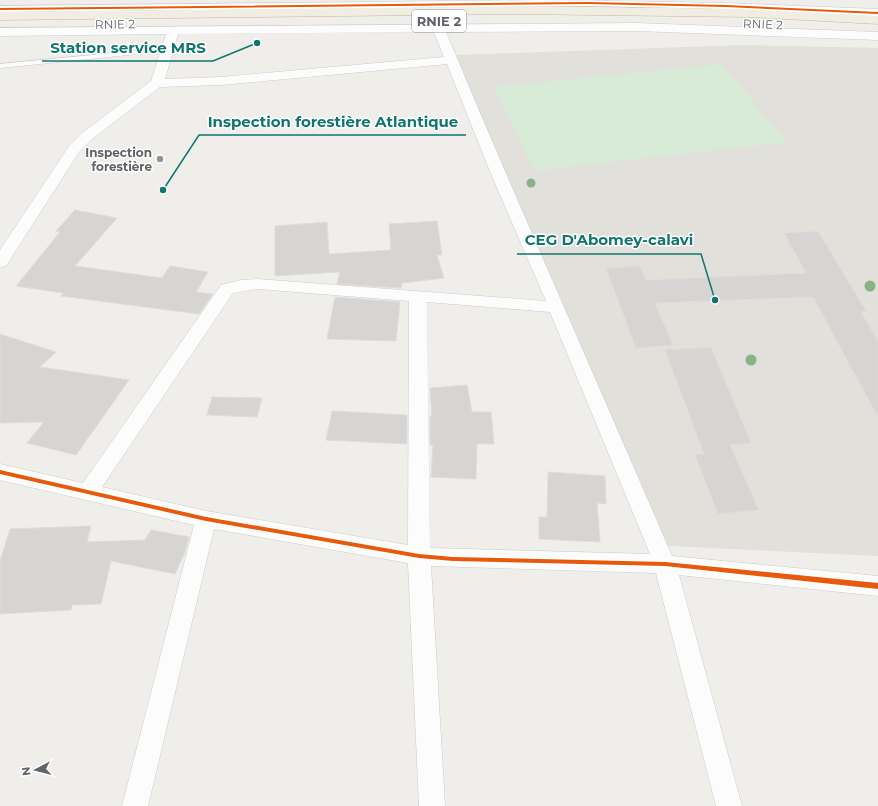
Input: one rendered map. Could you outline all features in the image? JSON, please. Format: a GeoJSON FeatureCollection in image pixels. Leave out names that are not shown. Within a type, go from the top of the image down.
{"type":"FeatureCollection","features":[{"type":"Feature","properties":{"kind":"highway","name":"RNIE 2"},"geometry":{"type":"LineString","coordinates":[[0,16],[531,10],[749,13],[878,20]]}},
{"type":"Feature","properties":{"kind":"highway","name":"RNIE 2"},"geometry":{"type":"LineString","coordinates":[[0,26],[553,20],[696,22],[878,30]]}},
{"type":"Feature","properties":{"kind":"street"},"geometry":{"type":"LineString","coordinates":[[0,9],[102,4],[662,2],[878,13]]}},
{"type":"Feature","properties":{"kind":"street"},"geometry":{"type":"LineString","coordinates":[[438,28],[498,174],[557,307],[665,564],[729,806]]}},
{"type":"Feature","properties":{"kind":"street"},"geometry":{"type":"LineString","coordinates":[[0,32],[438,28],[645,28],[878,36]]}},
{"type":"Feature","properties":{"kind":"street"},"geometry":{"type":"LineString","coordinates":[[157,83],[173,31]]}},
{"type":"Feature","properties":{"kind":"street"},"geometry":{"type":"LineString","coordinates":[[0,262],[74,149],[87,136],[157,83],[220,81],[450,60]]}},
{"type":"Feature","properties":{"kind":"street"},"geometry":{"type":"LineString","coordinates":[[88,492],[227,289],[241,285],[258,284],[557,307]]}},
{"type":"Feature","properties":{"kind":"street"},"geometry":{"type":"LineString","coordinates":[[418,297],[419,556],[432,806]]}},
{"type":"Feature","properties":{"kind":"street"},"geometry":{"type":"LineString","coordinates":[[0,472],[206,519],[419,556],[452,559],[665,564],[878,586]]}},
{"type":"Feature","properties":{"kind":"street"},"geometry":{"type":"LineString","coordinates":[[135,806],[206,519]]}},
{"type":"Feature","properties":{"kind":"lane"},"geometry":{"type":"LineString","coordinates":[[0,66],[166,50]]}},
{"type":"Feature","properties":{"kind":"shaded area"},"geometry":{"type":"Polygon","coordinates":[[[744,45],[878,48],[878,556],[650,545],[455,55],[744,45]]]}},
{"type":"Feature","properties":{"kind":"green space"},"geometry":{"type":"Polygon","coordinates":[[[722,64],[787,142],[534,171],[494,87],[722,64]]]}},
{"type":"Feature","properties":{"kind":"building"},"geometry":{"type":"Polygon","coordinates":[[[75,210],[117,218],[75,266],[162,278],[170,266],[208,272],[196,292],[213,294],[199,314],[61,296],[63,293],[16,286],[60,232],[56,231],[75,210]]]}},
{"type":"Feature","properties":{"kind":"building"},"geometry":{"type":"Polygon","coordinates":[[[437,221],[442,255],[437,255],[444,278],[402,283],[401,288],[337,284],[340,272],[275,276],[275,226],[327,222],[329,254],[331,254],[391,250],[389,224],[437,221]]]}},
{"type":"Feature","properties":{"kind":"building"},"geometry":{"type":"Polygon","coordinates":[[[818,231],[866,311],[861,312],[878,341],[878,417],[813,297],[655,303],[673,345],[636,348],[606,268],[640,266],[646,280],[806,273],[784,233],[818,231]]]}},
{"type":"Feature","properties":{"kind":"building"},"geometry":{"type":"Polygon","coordinates":[[[335,297],[400,302],[396,341],[327,339],[335,297]]]}},
{"type":"Feature","properties":{"kind":"building"},"geometry":{"type":"Polygon","coordinates":[[[0,334],[56,352],[40,367],[129,380],[76,455],[27,443],[44,422],[0,423],[0,334]]]}},
{"type":"Feature","properties":{"kind":"building"},"geometry":{"type":"Polygon","coordinates":[[[711,347],[751,443],[730,445],[759,510],[718,514],[695,455],[704,454],[665,350],[711,347]]]}},
{"type":"Feature","properties":{"kind":"building"},"geometry":{"type":"Polygon","coordinates":[[[467,385],[472,412],[491,412],[494,444],[477,444],[476,479],[431,477],[433,445],[430,445],[430,416],[432,416],[430,388],[467,385]]]}},
{"type":"Feature","properties":{"kind":"building"},"geometry":{"type":"Polygon","coordinates":[[[212,397],[262,398],[257,417],[207,415],[212,397]]]}},
{"type":"Feature","properties":{"kind":"building"},"geometry":{"type":"Polygon","coordinates":[[[332,411],[407,415],[407,444],[326,440],[332,411]]]}},
{"type":"Feature","properties":{"kind":"building"},"geometry":{"type":"Polygon","coordinates":[[[548,472],[605,476],[606,504],[597,503],[600,542],[539,539],[539,517],[547,517],[548,472]]]}},
{"type":"Feature","properties":{"kind":"building"},"geometry":{"type":"Polygon","coordinates":[[[91,526],[87,542],[145,540],[151,530],[189,537],[185,552],[175,574],[111,561],[101,604],[72,605],[71,610],[0,614],[0,561],[10,529],[91,526]]]}},
{"type":"Feature","properties":{"kind":"cycle path"},"geometry":{"type":"LineString","coordinates":[[0,9],[588,3],[726,6],[878,13]]}},
{"type":"Feature","properties":{"kind":"cycle path"},"geometry":{"type":"LineString","coordinates":[[0,472],[206,519],[419,556],[453,559],[665,564],[878,586]]}},
{"type":"Feature","properties":{"kind":"place","name":"Station service MRS"},"geometry":{"type":"Point","coordinates":[257,43]}},
{"type":"Feature","properties":{"kind":"place","name":"Inspection forestière"},"geometry":{"type":"Point","coordinates":[160,159]}},
{"type":"Feature","properties":{"kind":"place","name":"Inspection forestière Atlantique"},"geometry":{"type":"Point","coordinates":[163,190]}},
{"type":"Feature","properties":{"kind":"place","name":"CEG D'Abomey-calavi"},"geometry":{"type":"Point","coordinates":[715,300]}}]}
